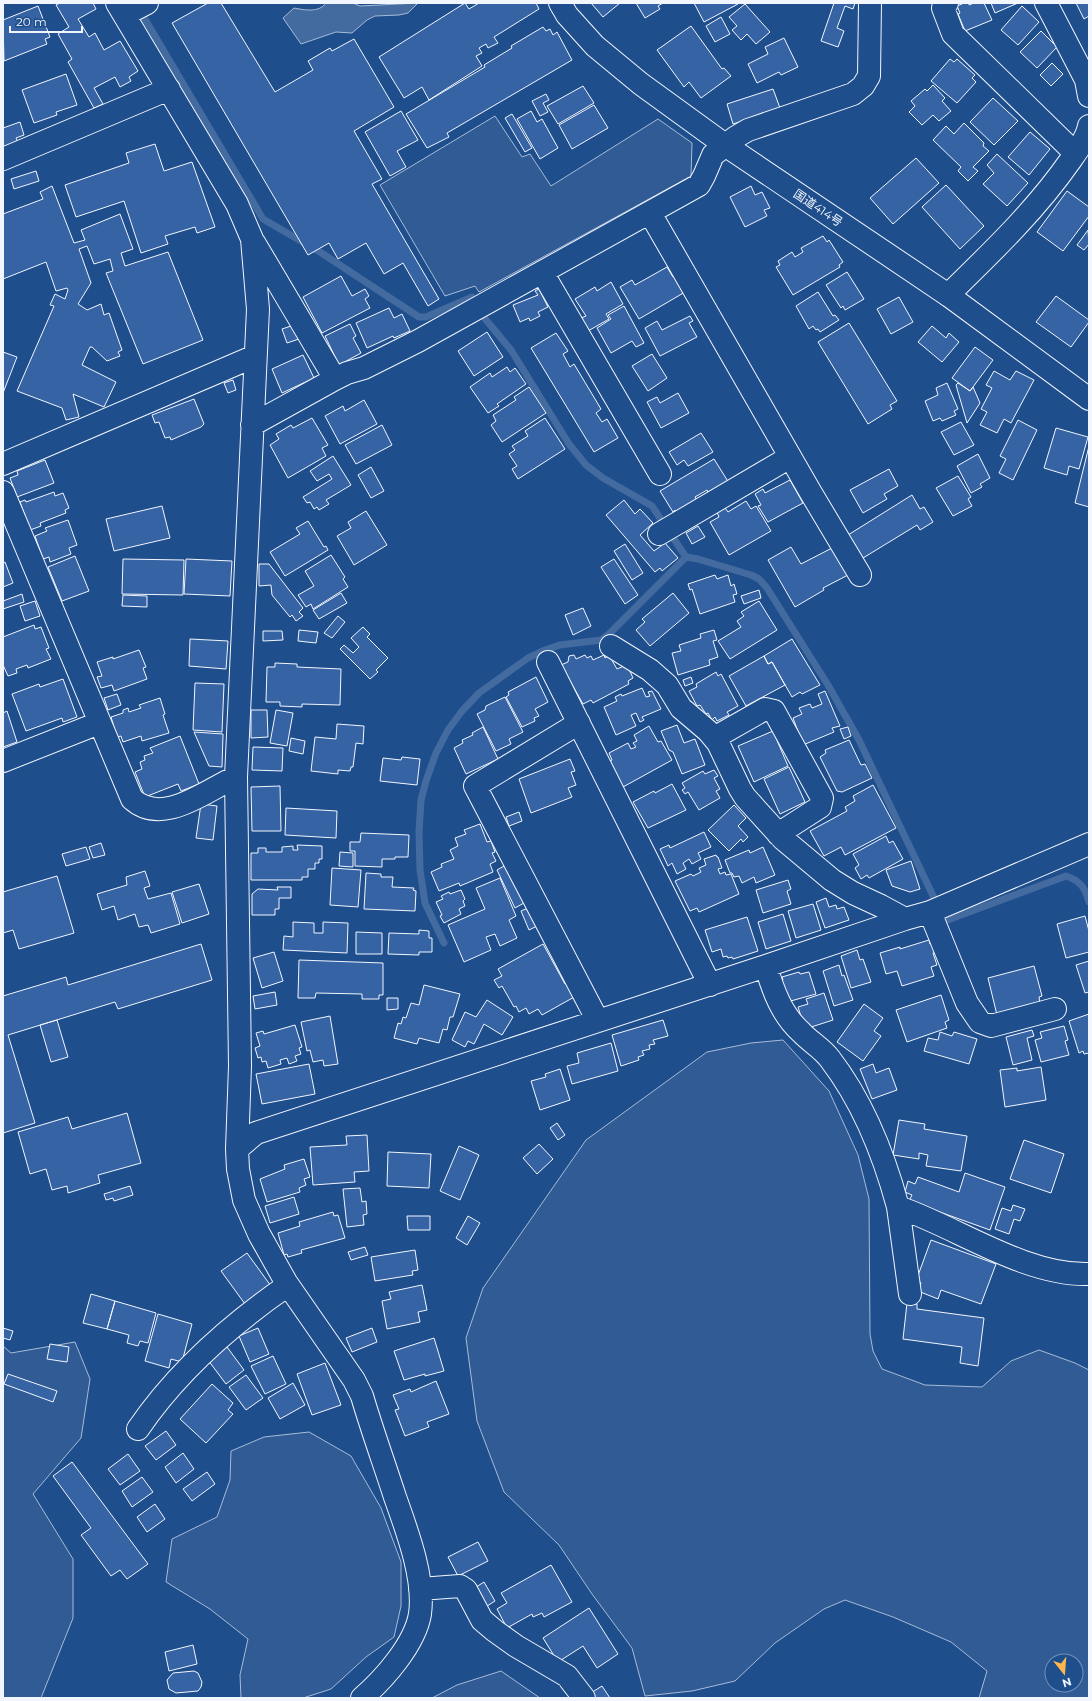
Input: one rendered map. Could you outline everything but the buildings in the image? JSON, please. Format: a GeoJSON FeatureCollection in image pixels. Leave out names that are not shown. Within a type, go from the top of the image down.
{"type":"FeatureCollection","features":[{"type":"Feature","properties":{"kind":"main road"},"geometry":{"type":"LineString","coordinates":[[147,3],[121,9],[237,204],[252,239],[334,379]]}},
{"type":"Feature","properties":{"kind":"main road","name":"国道414号"},"geometry":{"type":"LineString","coordinates":[[560,3],[567,15],[595,46],[641,84],[725,145],[948,295],[1089,399]]}},
{"type":"Feature","properties":{"kind":"main road"},"geometry":{"type":"LineString","coordinates":[[252,425],[334,379],[364,368],[404,348],[650,213],[698,185],[704,176],[713,155],[748,130],[853,94],[863,86],[869,76],[870,3]]}},
{"type":"Feature","properties":{"kind":"main road"},"geometry":{"type":"LineString","coordinates":[[947,3],[944,4],[943,8],[956,38],[1075,153]]}},
{"type":"Feature","properties":{"kind":"main road"},"geometry":{"type":"LineString","coordinates":[[1046,3],[1086,80],[1089,96]]}},
{"type":"Feature","properties":{"kind":"main road"},"geometry":{"type":"LineString","coordinates":[[3,159],[169,89]]}},
{"type":"Feature","properties":{"kind":"main road"},"geometry":{"type":"LineString","coordinates":[[948,295],[1018,226],[1054,183],[1075,153],[1088,131],[1089,126]]}},
{"type":"Feature","properties":{"kind":"main road"},"geometry":{"type":"LineString","coordinates":[[650,213],[790,457],[860,575]]}},
{"type":"Feature","properties":{"kind":"main road"},"geometry":{"type":"LineString","coordinates":[[252,239],[258,309],[236,777],[240,1066],[237,1149],[238,1169],[244,1200],[259,1234],[288,1285],[354,1380],[362,1396],[412,1546],[420,1589],[420,1615],[414,1632],[390,1672],[362,1698]]}},
{"type":"Feature","properties":{"kind":"main road"},"geometry":{"type":"LineString","coordinates":[[542,272],[660,474]]}},
{"type":"Feature","properties":{"kind":"main road"},"geometry":{"type":"LineString","coordinates":[[3,464],[255,356]]}},
{"type":"Feature","properties":{"kind":"main road"},"geometry":{"type":"LineString","coordinates":[[664,531],[790,457]]}},
{"type":"Feature","properties":{"kind":"main road"},"geometry":{"type":"LineString","coordinates":[[3,492],[132,799],[140,806],[157,809],[169,809],[185,804],[236,777]]}},
{"type":"Feature","properties":{"kind":"main road"},"geometry":{"type":"LineString","coordinates":[[611,646],[650,670],[667,685],[681,708],[714,738],[721,748],[742,793],[778,834],[832,880],[852,893],[905,919]]}},
{"type":"Feature","properties":{"kind":"main road"},"geometry":{"type":"LineString","coordinates":[[548,662],[710,984]]}},
{"type":"Feature","properties":{"kind":"main road"},"geometry":{"type":"LineString","coordinates":[[714,738],[765,709],[774,711],[822,798],[820,807],[778,834]]}},
{"type":"Feature","properties":{"kind":"main road"},"geometry":{"type":"LineString","coordinates":[[3,761],[99,723]]}},
{"type":"Feature","properties":{"kind":"main road"},"geometry":{"type":"LineString","coordinates":[[579,723],[475,786],[598,1021]]}},
{"type":"Feature","properties":{"kind":"main road"},"geometry":{"type":"LineString","coordinates":[[237,1149],[256,1132],[930,912],[1089,844]]}},
{"type":"Feature","properties":{"kind":"main road"},"geometry":{"type":"LineString","coordinates":[[930,912],[967,1003],[980,1022],[991,1026],[1055,1009]]}},
{"type":"Feature","properties":{"kind":"main road"},"geometry":{"type":"LineString","coordinates":[[766,966],[772,986],[786,1015],[801,1033],[829,1058],[861,1108],[891,1181],[898,1207],[910,1294]]}},
{"type":"Feature","properties":{"kind":"main road"},"geometry":{"type":"LineString","coordinates":[[898,1207],[1013,1257],[1046,1268],[1089,1274]]}},
{"type":"Feature","properties":{"kind":"main road"},"geometry":{"type":"LineString","coordinates":[[138,1429],[150,1410],[233,1326],[260,1304],[288,1285]]}},
{"type":"Feature","properties":{"kind":"main road"},"geometry":{"type":"LineString","coordinates":[[420,1589],[460,1586],[466,1590],[482,1620],[516,1646],[568,1676],[584,1698]]}},
{"type":"Feature","properties":{"kind":"shaded area"},"geometry":{"type":"Polygon","coordinates":[[[326,3],[353,3],[360,6],[418,3],[408,13],[375,16],[367,20],[352,33],[336,32],[301,44],[283,18],[294,8],[315,10],[326,3]]]}},
{"type":"Feature","properties":{"kind":"shaded area"},"geometry":{"type":"Polygon","coordinates":[[[495,116],[522,157],[530,154],[551,186],[658,119],[692,143],[691,176],[479,292],[475,286],[445,296],[380,185],[495,116]]]}},
{"type":"Feature","properties":{"kind":"shaded area"},"geometry":{"type":"Polygon","coordinates":[[[783,1040],[829,1091],[858,1155],[869,1199],[870,1334],[873,1351],[882,1369],[925,1385],[982,1387],[1011,1361],[1039,1350],[1075,1363],[1089,1370],[1089,1698],[979,1698],[987,1671],[951,1642],[893,1617],[845,1600],[824,1609],[775,1643],[735,1681],[692,1691],[645,1696],[632,1648],[592,1594],[559,1545],[504,1492],[477,1421],[466,1338],[483,1288],[586,1140],[707,1052],[751,1043],[783,1040]]]}},
{"type":"Feature","properties":{"kind":"shaded area"},"geometry":{"type":"Polygon","coordinates":[[[75,1342],[90,1379],[81,1438],[33,1494],[73,1559],[73,1618],[41,1698],[3,1698],[3,1346],[11,1353],[75,1342]]]}},
{"type":"Feature","properties":{"kind":"shaded area"},"geometry":{"type":"Polygon","coordinates":[[[309,1432],[351,1456],[381,1508],[401,1562],[401,1606],[394,1637],[366,1657],[331,1689],[303,1698],[241,1698],[240,1675],[248,1639],[210,1609],[166,1582],[172,1539],[217,1517],[230,1480],[231,1451],[264,1437],[309,1432]]]}},
{"type":"Feature","properties":{"kind":"shaded area"},"geometry":{"type":"Polygon","coordinates":[[[501,1671],[540,1698],[432,1698],[457,1685],[501,1671]]]}},
{"type":"Feature","properties":{"kind":"waterway"},"geometry":{"type":"LineString","coordinates":[[139,9],[263,219],[320,252],[419,317],[426,317],[472,297],[486,320],[511,350],[569,444],[586,465],[603,478],[652,506],[686,557],[698,559],[751,575],[759,579],[767,588],[828,685],[859,740],[945,921],[1066,876],[1075,880],[1082,886],[1089,902]]}},
{"type":"Feature","properties":{"kind":"waterway"},"geometry":{"type":"LineString","coordinates":[[444,943],[425,903],[420,870],[419,832],[421,800],[426,781],[436,753],[448,730],[462,711],[479,693],[528,658],[560,645],[601,640],[609,634],[686,557]]}}]}
